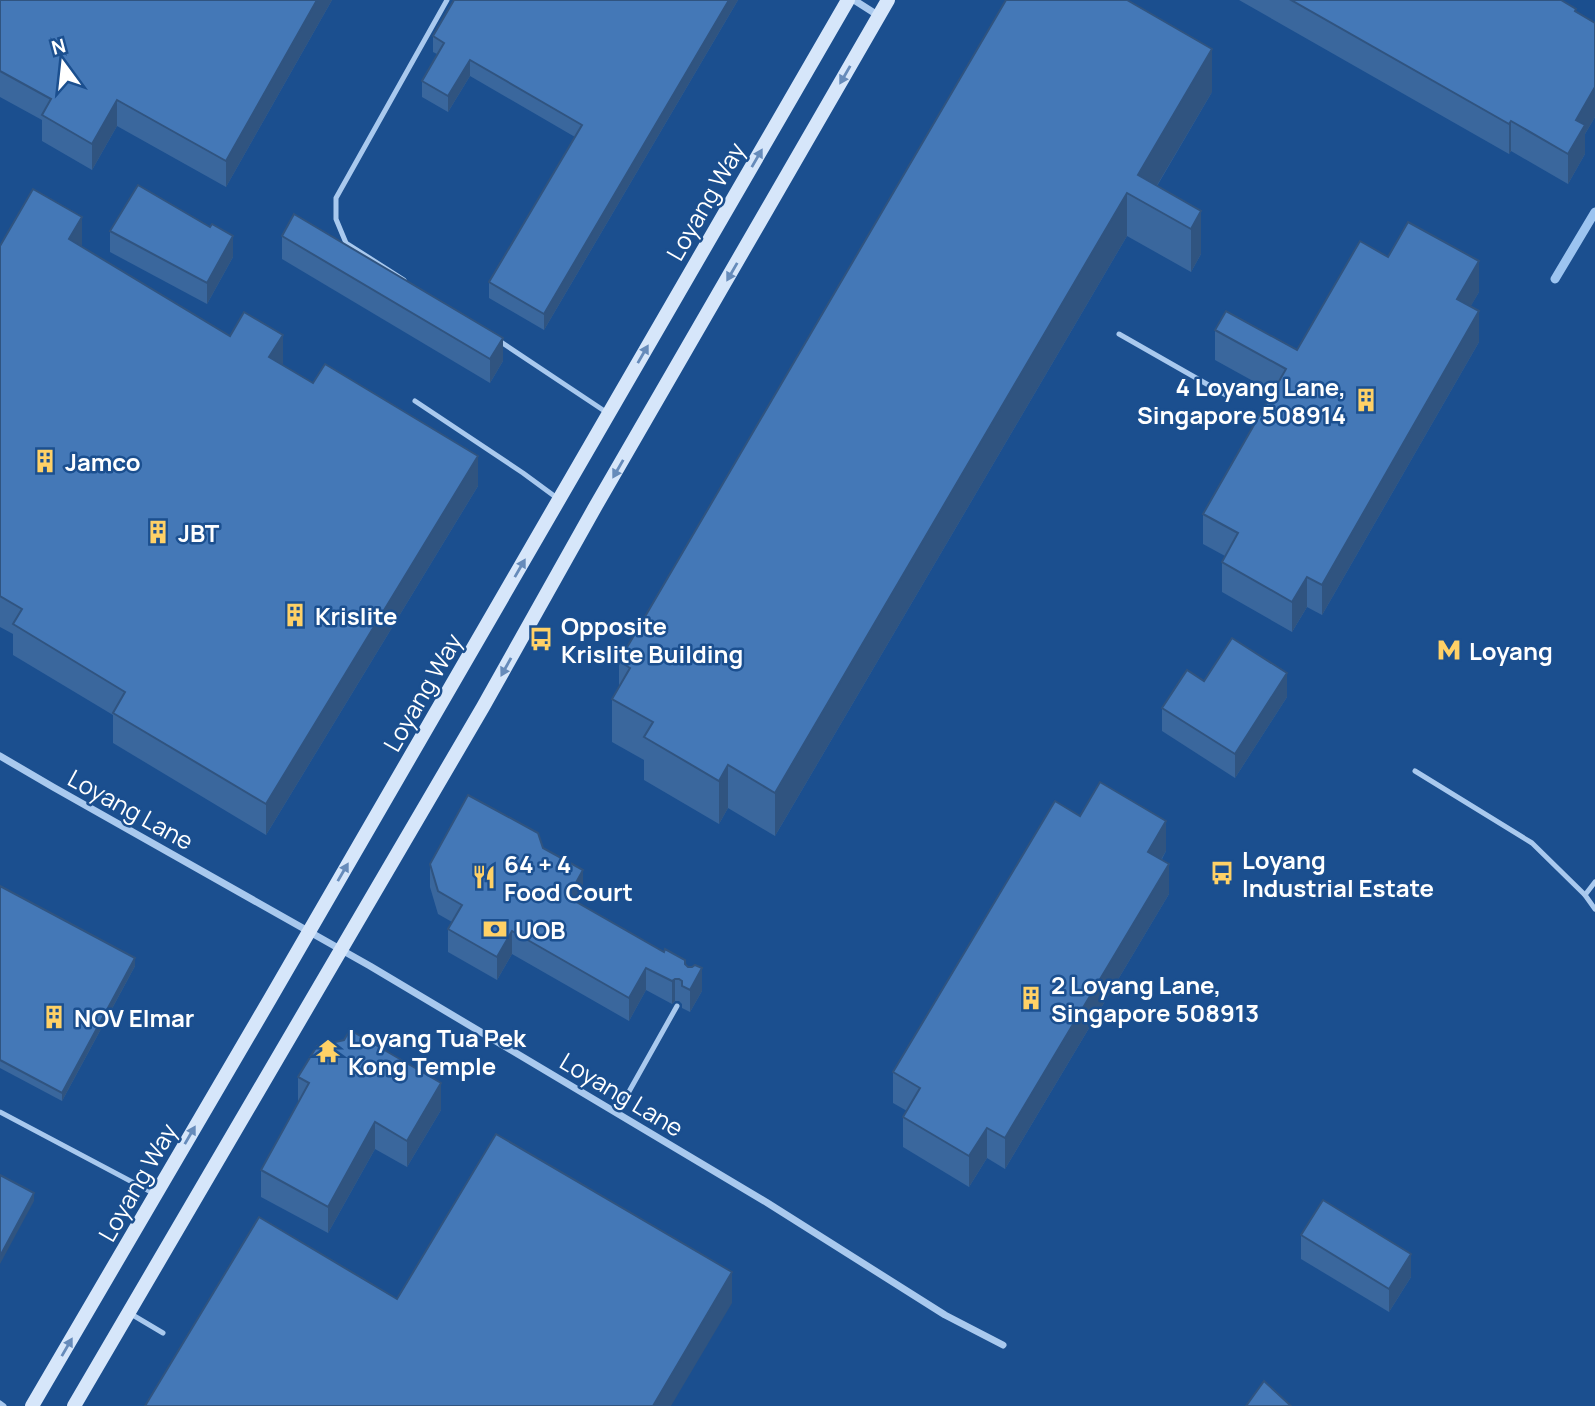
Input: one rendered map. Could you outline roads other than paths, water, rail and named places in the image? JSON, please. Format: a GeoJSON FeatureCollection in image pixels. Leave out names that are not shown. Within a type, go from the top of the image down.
{"type":"FeatureCollection","features":[{"type":"Feature","properties":{"kind":"main road","name":"Loyang Way"},"geometry":{"type":"LineString","coordinates":[[32,1406],[848,0]]}},
{"type":"Feature","properties":{"kind":"main road"},"geometry":{"type":"LineString","coordinates":[[74,1406],[483,707],[594,509],[888,0]]}},
{"type":"Feature","properties":{"kind":"street"},"geometry":{"type":"LineString","coordinates":[[854,0],[879,16]]}},
{"type":"Feature","properties":{"kind":"street","name":"Loyang Lane"},"geometry":{"type":"LineString","coordinates":[[0,756],[341,949],[766,1202],[945,1315],[1003,1345]]}},
{"type":"Feature","properties":{"kind":"lane"},"geometry":{"type":"LineString","coordinates":[[405,280],[346,243],[336,219],[336,198],[447,0]]}},
{"type":"Feature","properties":{"kind":"lane"},"geometry":{"type":"LineString","coordinates":[[487,333],[609,414]]}},
{"type":"Feature","properties":{"kind":"lane"},"geometry":{"type":"LineString","coordinates":[[1119,334],[1226,396]]}},
{"type":"Feature","properties":{"kind":"lane"},"geometry":{"type":"LineString","coordinates":[[415,401],[559,500]]}},
{"type":"Feature","properties":{"kind":"lane"},"geometry":{"type":"LineString","coordinates":[[1415,771],[1532,844],[1585,895],[1595,909]]}},
{"type":"Feature","properties":{"kind":"lane"},"geometry":{"type":"LineString","coordinates":[[1585,895],[1595,882]]}},
{"type":"Feature","properties":{"kind":"lane"},"geometry":{"type":"LineString","coordinates":[[617,1113],[677,1006]]}},
{"type":"Feature","properties":{"kind":"lane"},"geometry":{"type":"LineString","coordinates":[[0,1112],[156,1194]]}},
{"type":"Feature","properties":{"kind":"lane"},"geometry":{"type":"LineString","coordinates":[[129,1312],[163,1333]]}},
{"type":"Feature","properties":{"kind":"waterway"},"geometry":{"type":"LineString","coordinates":[[1555,279],[1595,212]]}},
{"type":"Feature","properties":{"kind":"place","name":"4 Loyang Lane, Singapore 508914"},"geometry":{"type":"Point","coordinates":[1366,400]}},
{"type":"Feature","properties":{"kind":"place","name":"Jamco"},"geometry":{"type":"Point","coordinates":[45,461]}},
{"type":"Feature","properties":{"kind":"place","name":"JBT"},"geometry":{"type":"Point","coordinates":[158,532]}},
{"type":"Feature","properties":{"kind":"place","name":"Krislite"},"geometry":{"type":"Point","coordinates":[295,615]}},
{"type":"Feature","properties":{"kind":"place","name":"Opposite Krislite Building"},"geometry":{"type":"Point","coordinates":[541,639]}},
{"type":"Feature","properties":{"kind":"place","name":"Loyang"},"geometry":{"type":"Point","coordinates":[1449,650]}},
{"type":"Feature","properties":{"kind":"place","name":"Loyang Industrial Estate"},"geometry":{"type":"Point","coordinates":[1222,873]}},
{"type":"Feature","properties":{"kind":"place","name":"64 + 4 Food Court"},"geometry":{"type":"Point","coordinates":[484,877]}},
{"type":"Feature","properties":{"kind":"place","name":"UOB"},"geometry":{"type":"Point","coordinates":[495,929]}},
{"type":"Feature","properties":{"kind":"place","name":"2 Loyang Lane, Singapore 508913"},"geometry":{"type":"Point","coordinates":[1031,998]}},
{"type":"Feature","properties":{"kind":"place","name":"NOV Elmar"},"geometry":{"type":"Point","coordinates":[54,1017]}},
{"type":"Feature","properties":{"kind":"place","name":"Loyang Tua Pek Kong Temple"},"geometry":{"type":"Point","coordinates":[328,1051]}}]}
